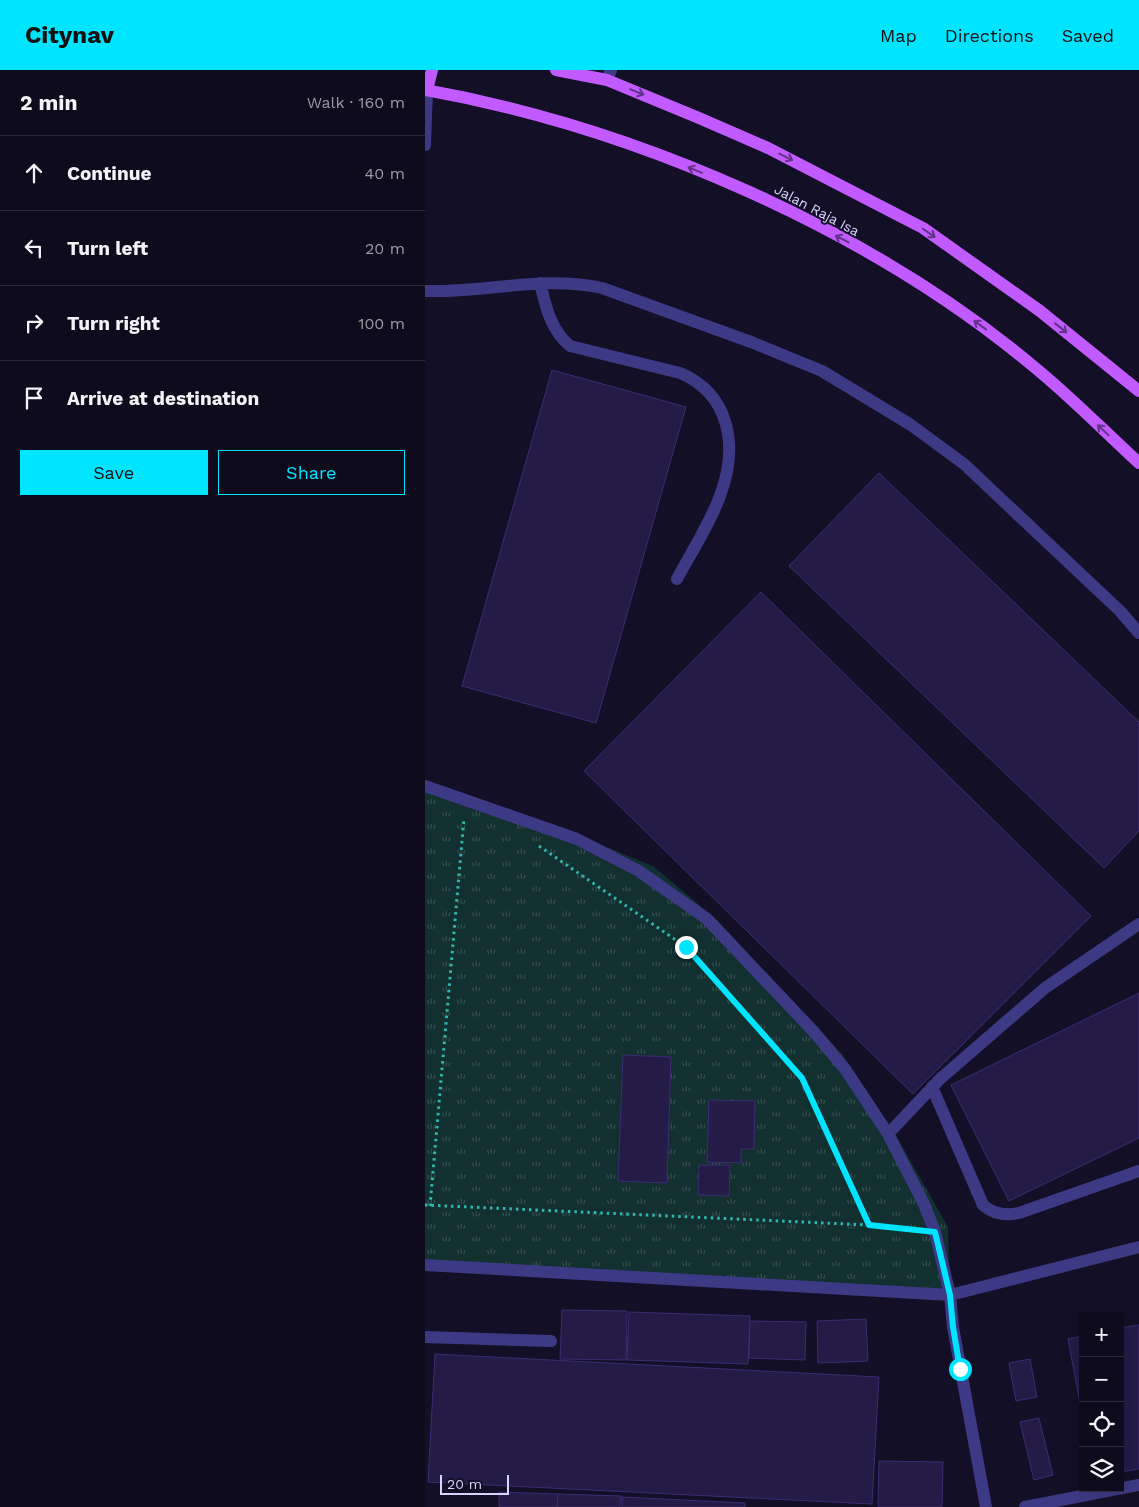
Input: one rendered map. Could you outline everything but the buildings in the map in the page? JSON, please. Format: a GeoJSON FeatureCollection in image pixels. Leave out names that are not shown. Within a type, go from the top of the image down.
{"type":"FeatureCollection","features":[{"type":"Feature","properties":{"kind":"main road"},"geometry":{"type":"LineString","coordinates":[[426,90],[431,70]]}},
{"type":"Feature","properties":{"kind":"main road"},"geometry":{"type":"LineString","coordinates":[[556,70],[609,75],[768,148],[923,228],[1040,311],[1139,391]]}},
{"type":"Feature","properties":{"kind":"main road","name":"Jalan Raja Isa"},"geometry":{"type":"LineString","coordinates":[[426,90],[563,121],[609,135],[755,194],[855,246],[917,283],[979,324],[1033,366],[1139,463]]}},
{"type":"Feature","properties":{"kind":"lane"},"geometry":{"type":"LineString","coordinates":[[425,145],[426,90]]}},
{"type":"Feature","properties":{"kind":"lane"},"geometry":{"type":"LineString","coordinates":[[425,291],[453,292],[540,283],[581,284],[602,288],[751,342],[822,371],[911,425],[964,464],[1120,611],[1139,633]]}},
{"type":"Feature","properties":{"kind":"lane"},"geometry":{"type":"LineString","coordinates":[[540,283],[549,318],[562,339],[570,346],[680,373],[695,380],[718,404],[725,419],[729,457],[725,481],[720,496],[677,578]]}},
{"type":"Feature","properties":{"kind":"lane"},"geometry":{"type":"LineString","coordinates":[[425,786],[577,839],[639,870],[692,907],[707,919],[814,1032],[862,1092],[888,1134],[924,1204],[935,1232],[950,1295],[953,1327],[986,1507]]}},
{"type":"Feature","properties":{"kind":"lane"},"geometry":{"type":"LineString","coordinates":[[888,1134],[932,1087],[1045,988],[1139,924]]}},
{"type":"Feature","properties":{"kind":"lane"},"geometry":{"type":"LineString","coordinates":[[932,1087],[983,1206],[990,1212],[1000,1214],[1019,1213],[1139,1171]]}},
{"type":"Feature","properties":{"kind":"lane"},"geometry":{"type":"LineString","coordinates":[[425,1265],[950,1295],[1139,1247]]}},
{"type":"Feature","properties":{"kind":"lane"},"geometry":{"type":"LineString","coordinates":[[425,1337],[551,1341]]}},
{"type":"Feature","properties":{"kind":"lane"},"geometry":{"type":"LineString","coordinates":[[1025,1507],[1139,1485]]}},
{"type":"Feature","properties":{"kind":"path"},"geometry":{"type":"LineString","coordinates":[[430,1206],[465,811]]}},
{"type":"Feature","properties":{"kind":"path"},"geometry":{"type":"LineString","coordinates":[[537,845],[686,947],[802,1078],[869,1225]]}},
{"type":"Feature","properties":{"kind":"path"},"geometry":{"type":"LineString","coordinates":[[425,1205],[869,1225],[935,1232]]}},
{"type":"Feature","properties":{"kind":"green space"},"geometry":{"type":"Polygon","coordinates":[[[425,785],[569,832],[653,866],[717,920],[842,1054],[894,1132],[948,1227],[950,1295],[425,1265],[425,785]]]}},
{"type":"Feature","properties":{"kind":"route"},"geometry":{"type":"LineString","coordinates":[[686,947],[802,1078],[869,1225],[935,1232],[950,1295],[960,1369]]}}]}
